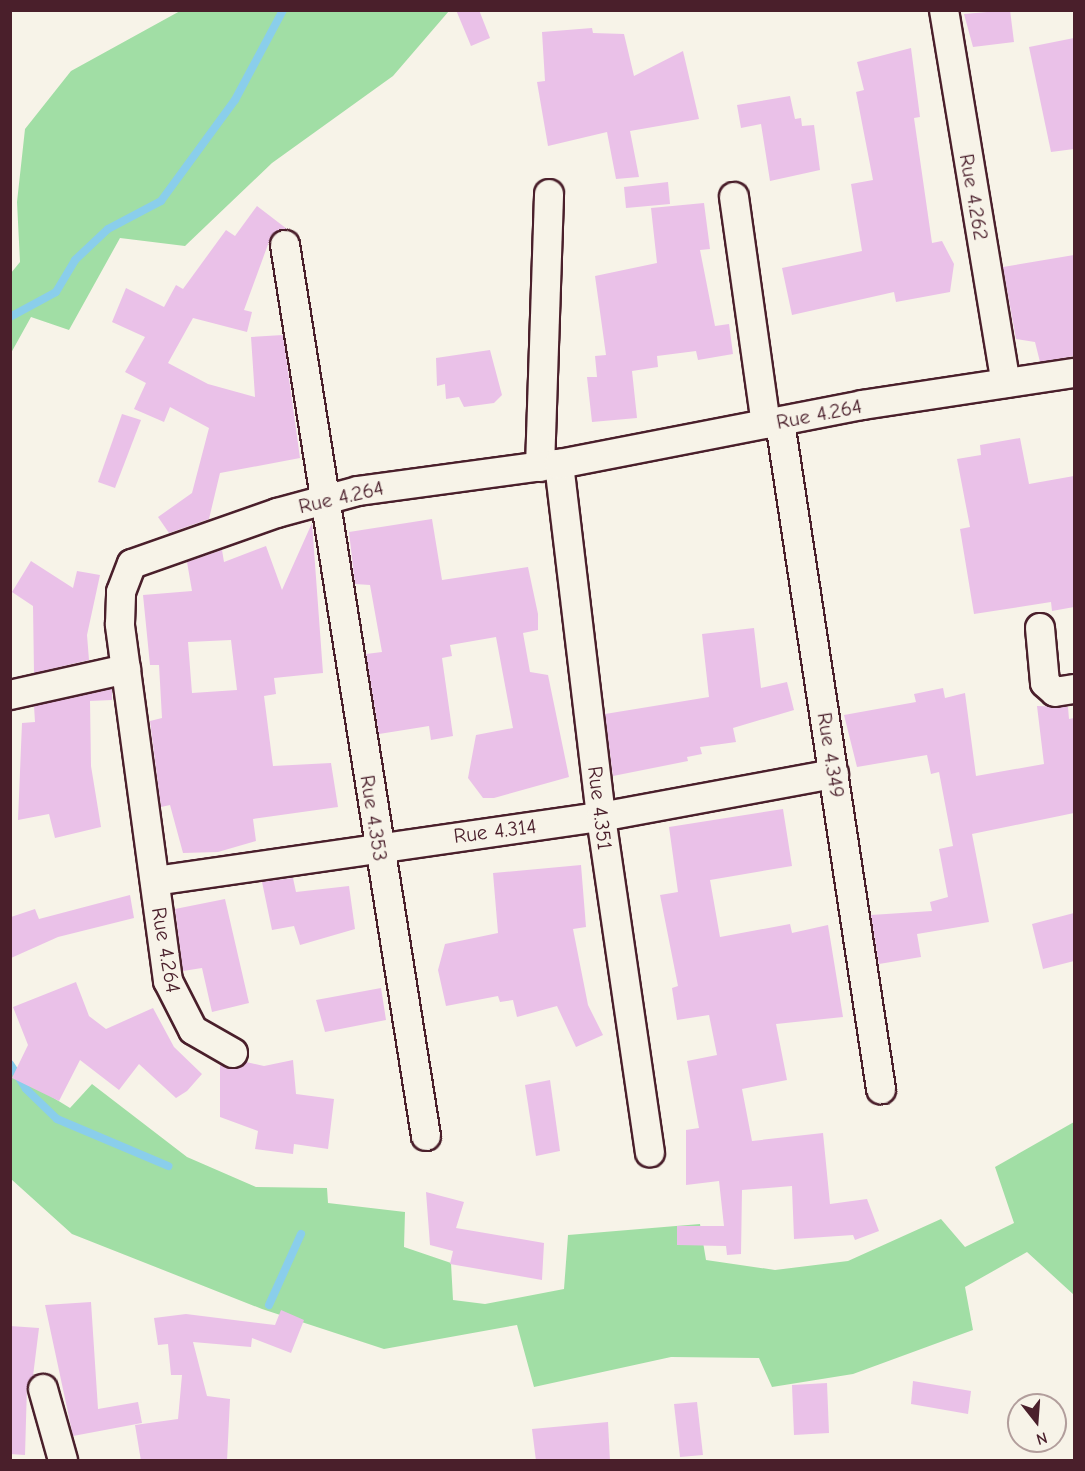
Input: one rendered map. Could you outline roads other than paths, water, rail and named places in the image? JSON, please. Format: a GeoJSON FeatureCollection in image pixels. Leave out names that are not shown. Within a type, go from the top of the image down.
{"type":"FeatureCollection","features":[{"type":"Feature","properties":{"kind":"street","name":"Rue 4.262"},"geometry":{"type":"LineString","coordinates":[[944,10],[1006,383]]}},
{"type":"Feature","properties":{"kind":"street","name":"Rue 4.351"},"geometry":{"type":"LineString","coordinates":[[549,194],[550,465],[650,1152]]}},
{"type":"Feature","properties":{"kind":"street","name":"Rue 4.349"},"geometry":{"type":"LineString","coordinates":[[734,197],[834,774],[881,1089]]}},
{"type":"Feature","properties":{"kind":"street","name":"Rue 4.353"},"geometry":{"type":"LineString","coordinates":[[285,245],[378,845],[426,1136]]}},
{"type":"Feature","properties":{"kind":"street","name":"Rue 4.264"},"geometry":{"type":"LineString","coordinates":[[233,1053],[193,1030],[179,1012],[168,981],[119,609],[132,564],[326,499],[405,482],[550,465],[773,423],[1074,373]]}},
{"type":"Feature","properties":{"kind":"street"},"geometry":{"type":"LineString","coordinates":[[1040,628],[1045,683],[1055,692],[1074,689]]}},
{"type":"Feature","properties":{"kind":"street"},"geometry":{"type":"LineString","coordinates":[[10,695],[126,669]]}},
{"type":"Feature","properties":{"kind":"street","name":"Rue 4.314"},"geometry":{"type":"LineString","coordinates":[[154,881],[378,845],[601,818],[834,774]]}},
{"type":"Feature","properties":{"kind":"street"},"geometry":{"type":"LineString","coordinates":[[43,1389],[63,1461]]}},
{"type":"Feature","properties":{"kind":"waterway"},"geometry":{"type":"LineString","coordinates":[[10,317],[56,292],[75,260],[108,229],[161,201],[235,100],[283,10]]}},
{"type":"Feature","properties":{"kind":"waterway"},"geometry":{"type":"LineString","coordinates":[[10,1064],[26,1089],[57,1119],[168,1166]]}},
{"type":"Feature","properties":{"kind":"waterway"},"geometry":{"type":"LineString","coordinates":[[269,1305],[301,1234]]}}]}
